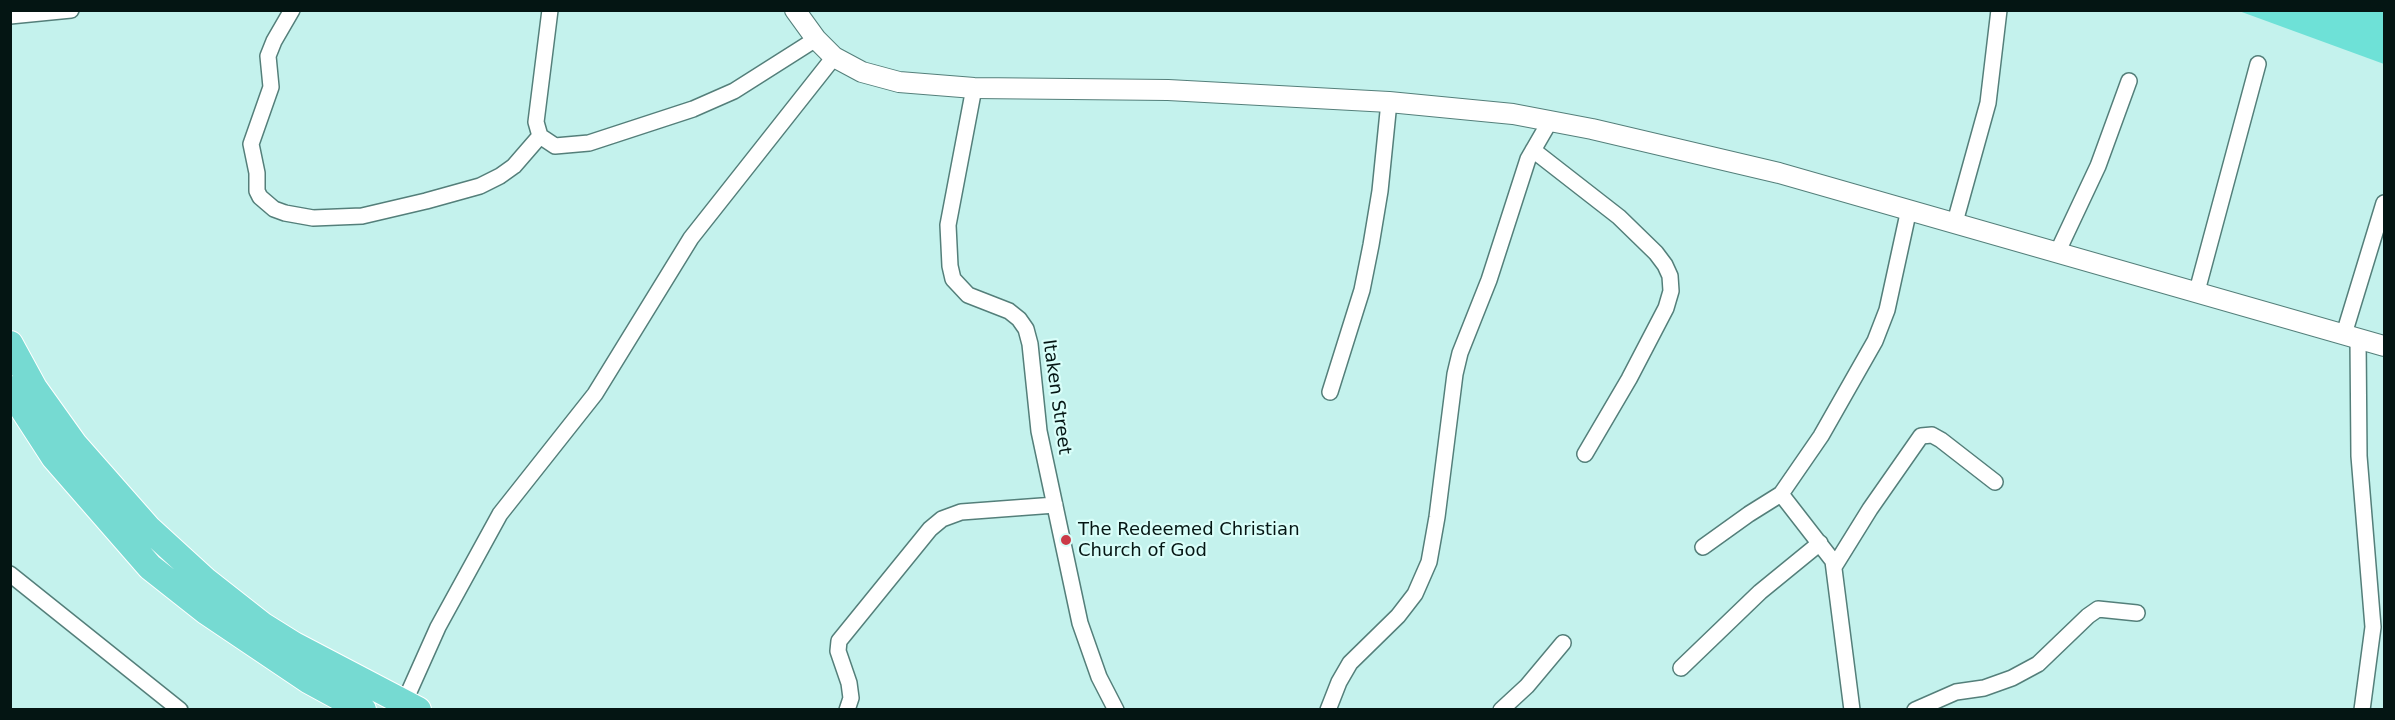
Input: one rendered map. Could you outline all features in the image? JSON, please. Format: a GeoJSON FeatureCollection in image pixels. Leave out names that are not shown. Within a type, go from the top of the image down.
{"type":"FeatureCollection","features":[{"type":"Feature","properties":{"kind":"highway"},"geometry":{"type":"LineString","coordinates":[[10,344],[34,388],[74,444],[147,528],[206,581],[262,625],[303,650],[411,706]]}},
{"type":"Feature","properties":{"kind":"highway"},"geometry":{"type":"LineString","coordinates":[[10,389],[54,457],[150,567],[207,612],[308,680],[363,710]]}},
{"type":"Feature","properties":{"kind":"street"},"geometry":{"type":"LineString","coordinates":[[10,16],[71,10]]}},
{"type":"Feature","properties":{"kind":"street"},"geometry":{"type":"LineString","coordinates":[[292,10],[268,56],[271,87],[251,144],[257,173],[257,191],[260,197],[274,209],[313,218],[362,216],[426,201],[480,186],[500,176],[514,166],[540,136]]}},
{"type":"Feature","properties":{"kind":"street"},"geometry":{"type":"LineString","coordinates":[[550,10],[536,122],[540,136],[555,146],[589,143],[693,109],[734,91],[816,39]]}},
{"type":"Feature","properties":{"kind":"street"},"geometry":{"type":"LineString","coordinates":[[795,10],[816,39],[834,57],[862,72],[899,82],[974,88],[1168,90],[1389,102],[1513,114],[1768,170],[2385,346]]}},
{"type":"Feature","properties":{"kind":"street"},"geometry":{"type":"LineString","coordinates":[[1955,222],[1988,103],[1999,10]]}},
{"type":"Feature","properties":{"kind":"street"},"geometry":{"type":"LineString","coordinates":[[411,706],[438,627],[500,513],[595,394],[691,238],[834,57]]}},
{"type":"Feature","properties":{"kind":"street"},"geometry":{"type":"LineString","coordinates":[[2197,291],[2258,64]]}},
{"type":"Feature","properties":{"kind":"street"},"geometry":{"type":"LineString","coordinates":[[2058,251],[2098,166],[2129,81]]}},
{"type":"Feature","properties":{"kind":"street","name":"Itaken Street"},"geometry":{"type":"LineString","coordinates":[[974,88],[948,225],[950,266],[953,279],[968,295],[1009,311],[1026,329],[1030,344],[1039,431],[1080,624],[1100,677],[1116,710]]}},
{"type":"Feature","properties":{"kind":"street"},"geometry":{"type":"LineString","coordinates":[[1330,392],[1362,290],[1380,191],[1389,102]]}},
{"type":"Feature","properties":{"kind":"street"},"geometry":{"type":"LineString","coordinates":[[1328,710],[1339,682],[1350,663],[1398,616],[1415,594],[1429,562],[1455,374],[1460,353],[1489,280],[1511,207],[1533,150],[1550,121]]}},
{"type":"Feature","properties":{"kind":"street"},"geometry":{"type":"LineString","coordinates":[[1533,150],[1619,217],[1656,253],[1670,276],[1671,291],[1666,308],[1629,379],[1585,454]]}},
{"type":"Feature","properties":{"kind":"street"},"geometry":{"type":"LineString","coordinates":[[2362,710],[2373,627],[2351,336],[2385,203]]}},
{"type":"Feature","properties":{"kind":"street"},"geometry":{"type":"LineString","coordinates":[[1703,547],[1749,514],[1781,495],[1821,436],[1875,341],[1887,310],[1909,209]]}},
{"type":"Feature","properties":{"kind":"street"},"geometry":{"type":"LineString","coordinates":[[1834,567],[1870,509],[1921,436],[1932,435],[1941,440],[1995,482]]}},
{"type":"Feature","properties":{"kind":"street"},"geometry":{"type":"LineString","coordinates":[[1781,495],[1831,557],[1852,710]]}},
{"type":"Feature","properties":{"kind":"street"},"geometry":{"type":"LineString","coordinates":[[848,710],[851,698],[849,683],[838,651],[842,636],[930,529],[942,519],[961,512],[1055,505]]}},
{"type":"Feature","properties":{"kind":"street"},"geometry":{"type":"LineString","coordinates":[[1681,668],[1760,592],[1820,543]]}},
{"type":"Feature","properties":{"kind":"street"},"geometry":{"type":"LineString","coordinates":[[13,582],[180,710]]}},
{"type":"Feature","properties":{"kind":"street"},"geometry":{"type":"LineString","coordinates":[[1915,710],[1956,692],[1984,688],[2012,678],[2038,664],[2098,609],[2137,614]]}},
{"type":"Feature","properties":{"kind":"street"},"geometry":{"type":"LineString","coordinates":[[1501,710],[1527,686],[1563,643]]}},
{"type":"Feature","properties":{"kind":"shaded area"},"geometry":{"type":"Polygon","coordinates":[[[2239,11],[2384,11],[2384,64],[2239,11]]]}},
{"type":"Feature","properties":{"kind":"place","name":"The Redeemed Christian Church of God"},"geometry":{"type":"Point","coordinates":[1066,540]}}]}
